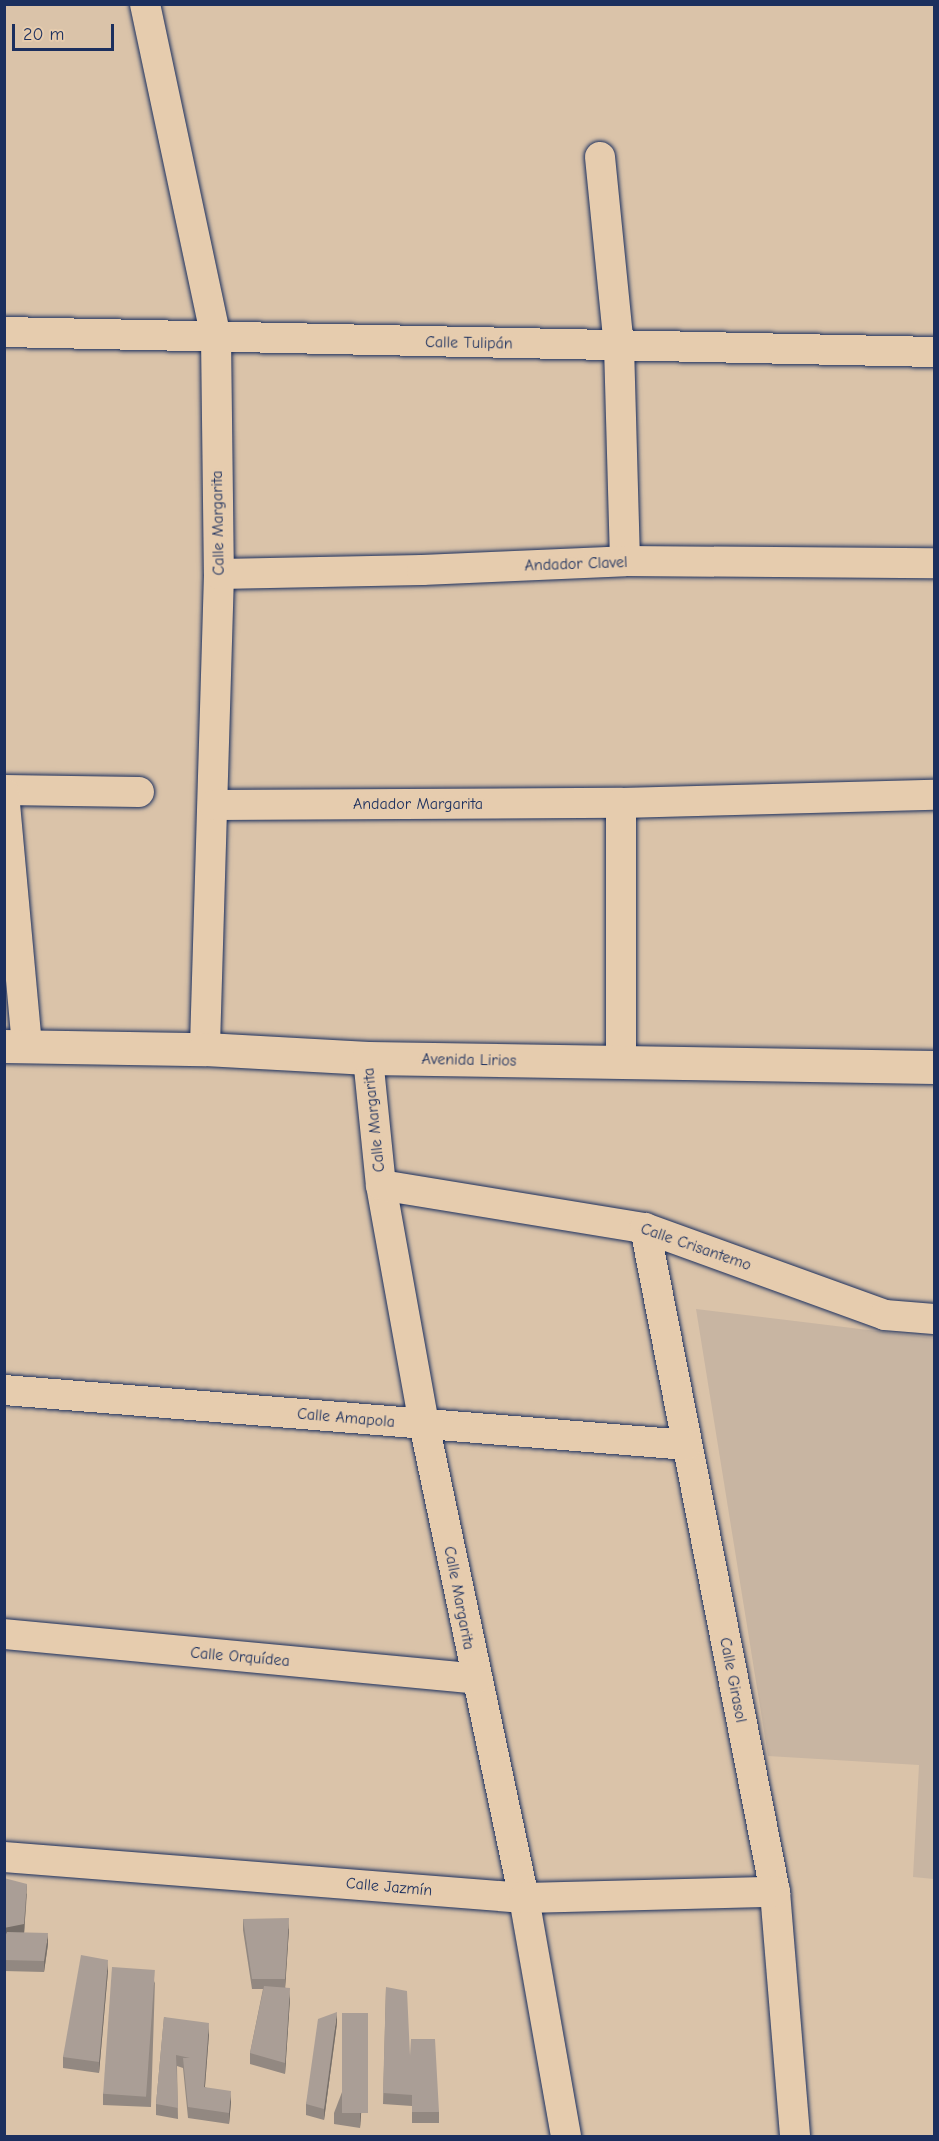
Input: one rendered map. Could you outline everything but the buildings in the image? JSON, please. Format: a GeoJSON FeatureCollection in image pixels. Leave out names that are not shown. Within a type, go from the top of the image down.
{"type":"FeatureCollection","features":[{"type":"Feature","properties":{"kind":"street","name":"Calle Margarita"},"geometry":{"type":"LineString","coordinates":[[145,4],[216,337],[219,574],[214,805],[205,1049]]}},
{"type":"Feature","properties":{"kind":"street"},"geometry":{"type":"LineString","coordinates":[[600,157],[619,346],[625,561]]}},
{"type":"Feature","properties":{"kind":"street","name":"Calle Tulipán"},"geometry":{"type":"LineString","coordinates":[[4,332],[934,352]]}},
{"type":"Feature","properties":{"kind":"street","name":"Andador Clavel"},"geometry":{"type":"LineString","coordinates":[[219,574],[422,570],[625,561],[934,563]]}},
{"type":"Feature","properties":{"kind":"street"},"geometry":{"type":"LineString","coordinates":[[16,1046],[4,792],[139,792]]}},
{"type":"Feature","properties":{"kind":"street"},"geometry":{"type":"LineString","coordinates":[[621,1063],[621,802],[934,795]]}},
{"type":"Feature","properties":{"kind":"street","name":"Andador Margarita"},"geometry":{"type":"LineString","coordinates":[[214,805],[621,802]]}},
{"type":"Feature","properties":{"kind":"street","name":"Avenida Lirios"},"geometry":{"type":"LineString","coordinates":[[16,1046],[205,1049],[368,1058],[934,1068]]}},
{"type":"Feature","properties":{"kind":"street","name":"Calle Margarita"},"geometry":{"type":"LineString","coordinates":[[368,1058],[381,1185],[424,1424],[524,1898],[566,2136]]}},
{"type":"Feature","properties":{"kind":"street","name":"Calle Crisantemo"},"geometry":{"type":"LineString","coordinates":[[381,1185],[645,1228],[885,1315],[934,1319]]}},
{"type":"Feature","properties":{"kind":"street","name":"Calle Girasol"},"geometry":{"type":"LineString","coordinates":[[645,1228],[775,1892],[795,2136]]}},
{"type":"Feature","properties":{"kind":"street","name":"Calle Amapola"},"geometry":{"type":"LineString","coordinates":[[4,1390],[687,1445]]}},
{"type":"Feature","properties":{"kind":"street","name":"Calle Orquídea"},"geometry":{"type":"LineString","coordinates":[[4,1634],[476,1679]]}},
{"type":"Feature","properties":{"kind":"street","name":"Calle Jazmín"},"geometry":{"type":"LineString","coordinates":[[4,1857],[524,1898],[775,1892]]}},
{"type":"Feature","properties":{"kind":"shaded area"},"geometry":{"type":"Polygon","coordinates":[[[696,1309],[934,1338],[934,1879],[913,1877],[919,1765],[768,1756],[696,1309]]]}}]}
